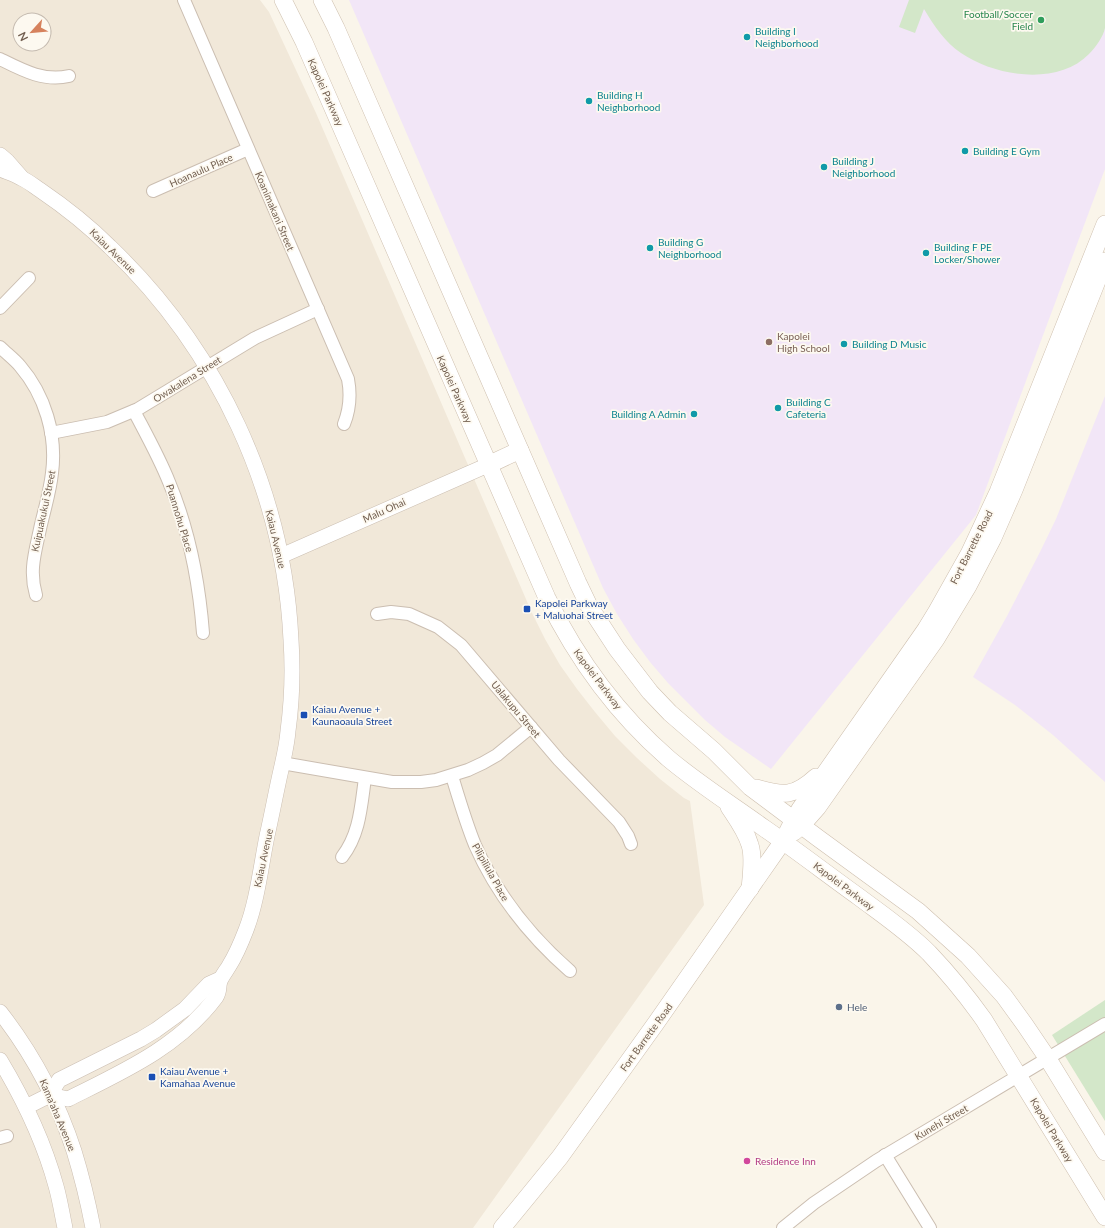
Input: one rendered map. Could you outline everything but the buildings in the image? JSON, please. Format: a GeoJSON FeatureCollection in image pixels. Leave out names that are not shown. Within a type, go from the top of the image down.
{"type":"FeatureCollection","features":[{"type":"Feature","properties":{"kind":"main road","name":"Kapolei Parkway"},"geometry":{"type":"LineString","coordinates":[[283,0],[307,49],[546,598],[588,669],[625,715],[646,737],[692,778],[783,841],[905,932],[928,953],[965,995],[984,1020],[1105,1216]]}},
{"type":"Feature","properties":{"kind":"main road"},"geometry":{"type":"LineString","coordinates":[[322,0],[336,28],[578,583],[589,606],[617,649],[646,686],[670,713],[714,751],[750,787],[918,910],[968,956],[1004,996],[1048,1059],[1105,1152]]}},
{"type":"Feature","properties":{"kind":"main road","name":"Fort Barrette Road"},"geometry":{"type":"LineString","coordinates":[[502,1228],[560,1157],[783,841],[798,822],[841,751],[937,611],[969,554],[998,492],[1105,224]]}},
{"type":"Feature","properties":{"kind":"main road","name":"Fort Barrette Road"},"geometry":{"type":"LineString","coordinates":[[798,822],[817,808],[936,639],[968,586],[1012,496],[1105,261]]}},
{"type":"Feature","properties":{"kind":"main road"},"geometry":{"type":"LineString","coordinates":[[488,465],[520,450]]}},
{"type":"Feature","properties":{"kind":"main road"},"geometry":{"type":"LineString","coordinates":[[750,787],[774,793],[788,794],[800,790],[812,781],[841,751]]}},
{"type":"Feature","properties":{"kind":"main road"},"geometry":{"type":"LineString","coordinates":[[725,800],[743,828],[751,847],[752,867],[750,889]]}},
{"type":"Feature","properties":{"kind":"street","name":"Koanimakani Street"},"geometry":{"type":"LineString","coordinates":[[184,0],[348,379],[350,398],[348,416],[344,424]]}},
{"type":"Feature","properties":{"kind":"street"},"geometry":{"type":"LineString","coordinates":[[0,59],[45,78],[61,78],[69,76]]}},
{"type":"Feature","properties":{"kind":"street","name":"Hoanaulu Place"},"geometry":{"type":"LineString","coordinates":[[154,191],[248,149]]}},
{"type":"Feature","properties":{"kind":"street","name":"Kaiau Avenue"},"geometry":{"type":"LineString","coordinates":[[0,155],[21,178]]}},
{"type":"Feature","properties":{"kind":"street","name":"Kaiau Avenue"},"geometry":{"type":"LineString","coordinates":[[0,169],[21,178],[75,216],[101,238],[149,287],[190,340],[207,367],[226,399],[241,430],[253,458],[272,517],[281,556],[289,608],[291,639],[292,670],[288,732],[252,912],[248,927],[239,948],[228,969],[220,980],[219,993],[205,1010],[172,1040],[137,1064],[68,1099],[50,1095],[59,1080],[156,1030],[184,1009],[209,984],[220,980]]}},
{"type":"Feature","properties":{"kind":"street"},"geometry":{"type":"LineString","coordinates":[[0,308],[29,278]]}},
{"type":"Feature","properties":{"kind":"street","name":"Owakalena Street"},"geometry":{"type":"LineString","coordinates":[[51,434],[108,422],[134,411],[153,401],[255,338],[318,309]]}},
{"type":"Feature","properties":{"kind":"street","name":"Kuipuakukui Street"},"geometry":{"type":"LineString","coordinates":[[0,347],[20,366],[36,390],[48,417],[53,446],[52,472],[33,562],[32,578],[36,595]]}},
{"type":"Feature","properties":{"kind":"street","name":"Puannohu Place"},"geometry":{"type":"LineString","coordinates":[[134,411],[172,488],[183,521],[197,578],[203,633]]}},
{"type":"Feature","properties":{"kind":"street","name":"Malu Ohai"},"geometry":{"type":"LineString","coordinates":[[281,556],[488,465]]}},
{"type":"Feature","properties":{"kind":"street","name":"Ualakupu Street"},"geometry":{"type":"LineString","coordinates":[[377,614],[391,612],[409,614],[438,627],[450,636],[472,656],[559,760],[619,822],[626,832],[631,844]]}},
{"type":"Feature","properties":{"kind":"street"},"geometry":{"type":"LineString","coordinates":[[282,763],[392,782],[436,780],[468,770],[497,755],[531,727]]}},
{"type":"Feature","properties":{"kind":"street","name":"Pilipiliula Place"},"geometry":{"type":"LineString","coordinates":[[452,776],[475,846],[498,888],[519,918],[538,941],[570,971]]}},
{"type":"Feature","properties":{"kind":"street"},"geometry":{"type":"LineString","coordinates":[[342,857],[351,844],[356,830],[365,778]]}},
{"type":"Feature","properties":{"kind":"street","name":"Kama'aha Avenue"},"geometry":{"type":"LineString","coordinates":[[0,1012],[21,1042],[63,1122],[82,1179],[93,1228]]}},
{"type":"Feature","properties":{"kind":"street","name":"Kunehi Street"},"geometry":{"type":"LineString","coordinates":[[783,1228],[814,1203],[885,1155],[1105,1024]]}},
{"type":"Feature","properties":{"kind":"street"},"geometry":{"type":"LineString","coordinates":[[0,1060],[26,1106],[48,1159],[56,1186],[65,1228]]}},
{"type":"Feature","properties":{"kind":"street"},"geometry":{"type":"LineString","coordinates":[[26,1106],[50,1095]]}},
{"type":"Feature","properties":{"kind":"street"},"geometry":{"type":"LineString","coordinates":[[885,1155],[930,1228]]}},
{"type":"Feature","properties":{"kind":"shaded area"},"geometry":{"type":"Polygon","coordinates":[[[0,0],[260,0],[269,12],[316,113],[532,613],[545,639],[560,665],[577,689],[615,736],[660,779],[690,801],[704,905],[473,1228],[0,1228],[0,0]]]}},
{"type":"Feature","properties":{"kind":"shaded area","name":"Kapolei High School"},"geometry":{"type":"Polygon","coordinates":[[[349,0],[1105,0],[1105,169],[976,515],[771,769],[725,737],[705,720],[668,683],[633,639],[617,614],[603,588],[349,0]]]}},
{"type":"Feature","properties":{"kind":"shaded area"},"geometry":{"type":"Polygon","coordinates":[[[1105,396],[1105,782],[1053,735],[1015,705],[973,677],[1007,616],[1056,519],[1105,396]]]}},
{"type":"Feature","properties":{"kind":"green space"},"geometry":{"type":"Polygon","coordinates":[[[909,0],[1105,0],[1105,28],[1101,38],[1089,54],[1076,64],[1061,71],[1044,74],[1009,72],[991,68],[961,53],[940,33],[924,9],[915,33],[899,27],[909,0]]]}},
{"type":"Feature","properties":{"kind":"green space"},"geometry":{"type":"Polygon","coordinates":[[[1105,1000],[1105,1121],[1052,1035],[1105,1000]]]}},
{"type":"Feature","properties":{"kind":"place","name":"Football/Soccer Field"},"geometry":{"type":"Point","coordinates":[1041,20]}},
{"type":"Feature","properties":{"kind":"place","name":"Building I Neighborhood"},"geometry":{"type":"Point","coordinates":[747,37]}},
{"type":"Feature","properties":{"kind":"place","name":"Building H Neighborhood"},"geometry":{"type":"Point","coordinates":[589,101]}},
{"type":"Feature","properties":{"kind":"place","name":"Building E Gym"},"geometry":{"type":"Point","coordinates":[965,151]}},
{"type":"Feature","properties":{"kind":"place","name":"Building J Neighborhood"},"geometry":{"type":"Point","coordinates":[824,167]}},
{"type":"Feature","properties":{"kind":"place","name":"Building G Neighborhood"},"geometry":{"type":"Point","coordinates":[650,248]}},
{"type":"Feature","properties":{"kind":"place","name":"Building F PE Locker/Shower"},"geometry":{"type":"Point","coordinates":[926,253]}},
{"type":"Feature","properties":{"kind":"place","name":"Kapolei High School"},"geometry":{"type":"Point","coordinates":[769,342]}},
{"type":"Feature","properties":{"kind":"place","name":"Building D Music"},"geometry":{"type":"Point","coordinates":[844,344]}},
{"type":"Feature","properties":{"kind":"place","name":"Building C Cafeteria"},"geometry":{"type":"Point","coordinates":[778,408]}},
{"type":"Feature","properties":{"kind":"place","name":"Building A Admin"},"geometry":{"type":"Point","coordinates":[694,414]}},
{"type":"Feature","properties":{"kind":"place","name":"Kapolei Parkway + Maluohai Street"},"geometry":{"type":"Point","coordinates":[527,609]}},
{"type":"Feature","properties":{"kind":"place","name":"Kaiau Avenue + Kaunaoaula Street"},"geometry":{"type":"Point","coordinates":[304,715]}},
{"type":"Feature","properties":{"kind":"place","name":"Hele"},"geometry":{"type":"Point","coordinates":[839,1007]}},
{"type":"Feature","properties":{"kind":"place","name":"Kaiau Avenue + Kamahaa Avenue"},"geometry":{"type":"Point","coordinates":[152,1077]}},
{"type":"Feature","properties":{"kind":"place","name":"Residence Inn"},"geometry":{"type":"Point","coordinates":[747,1161]}}]}
